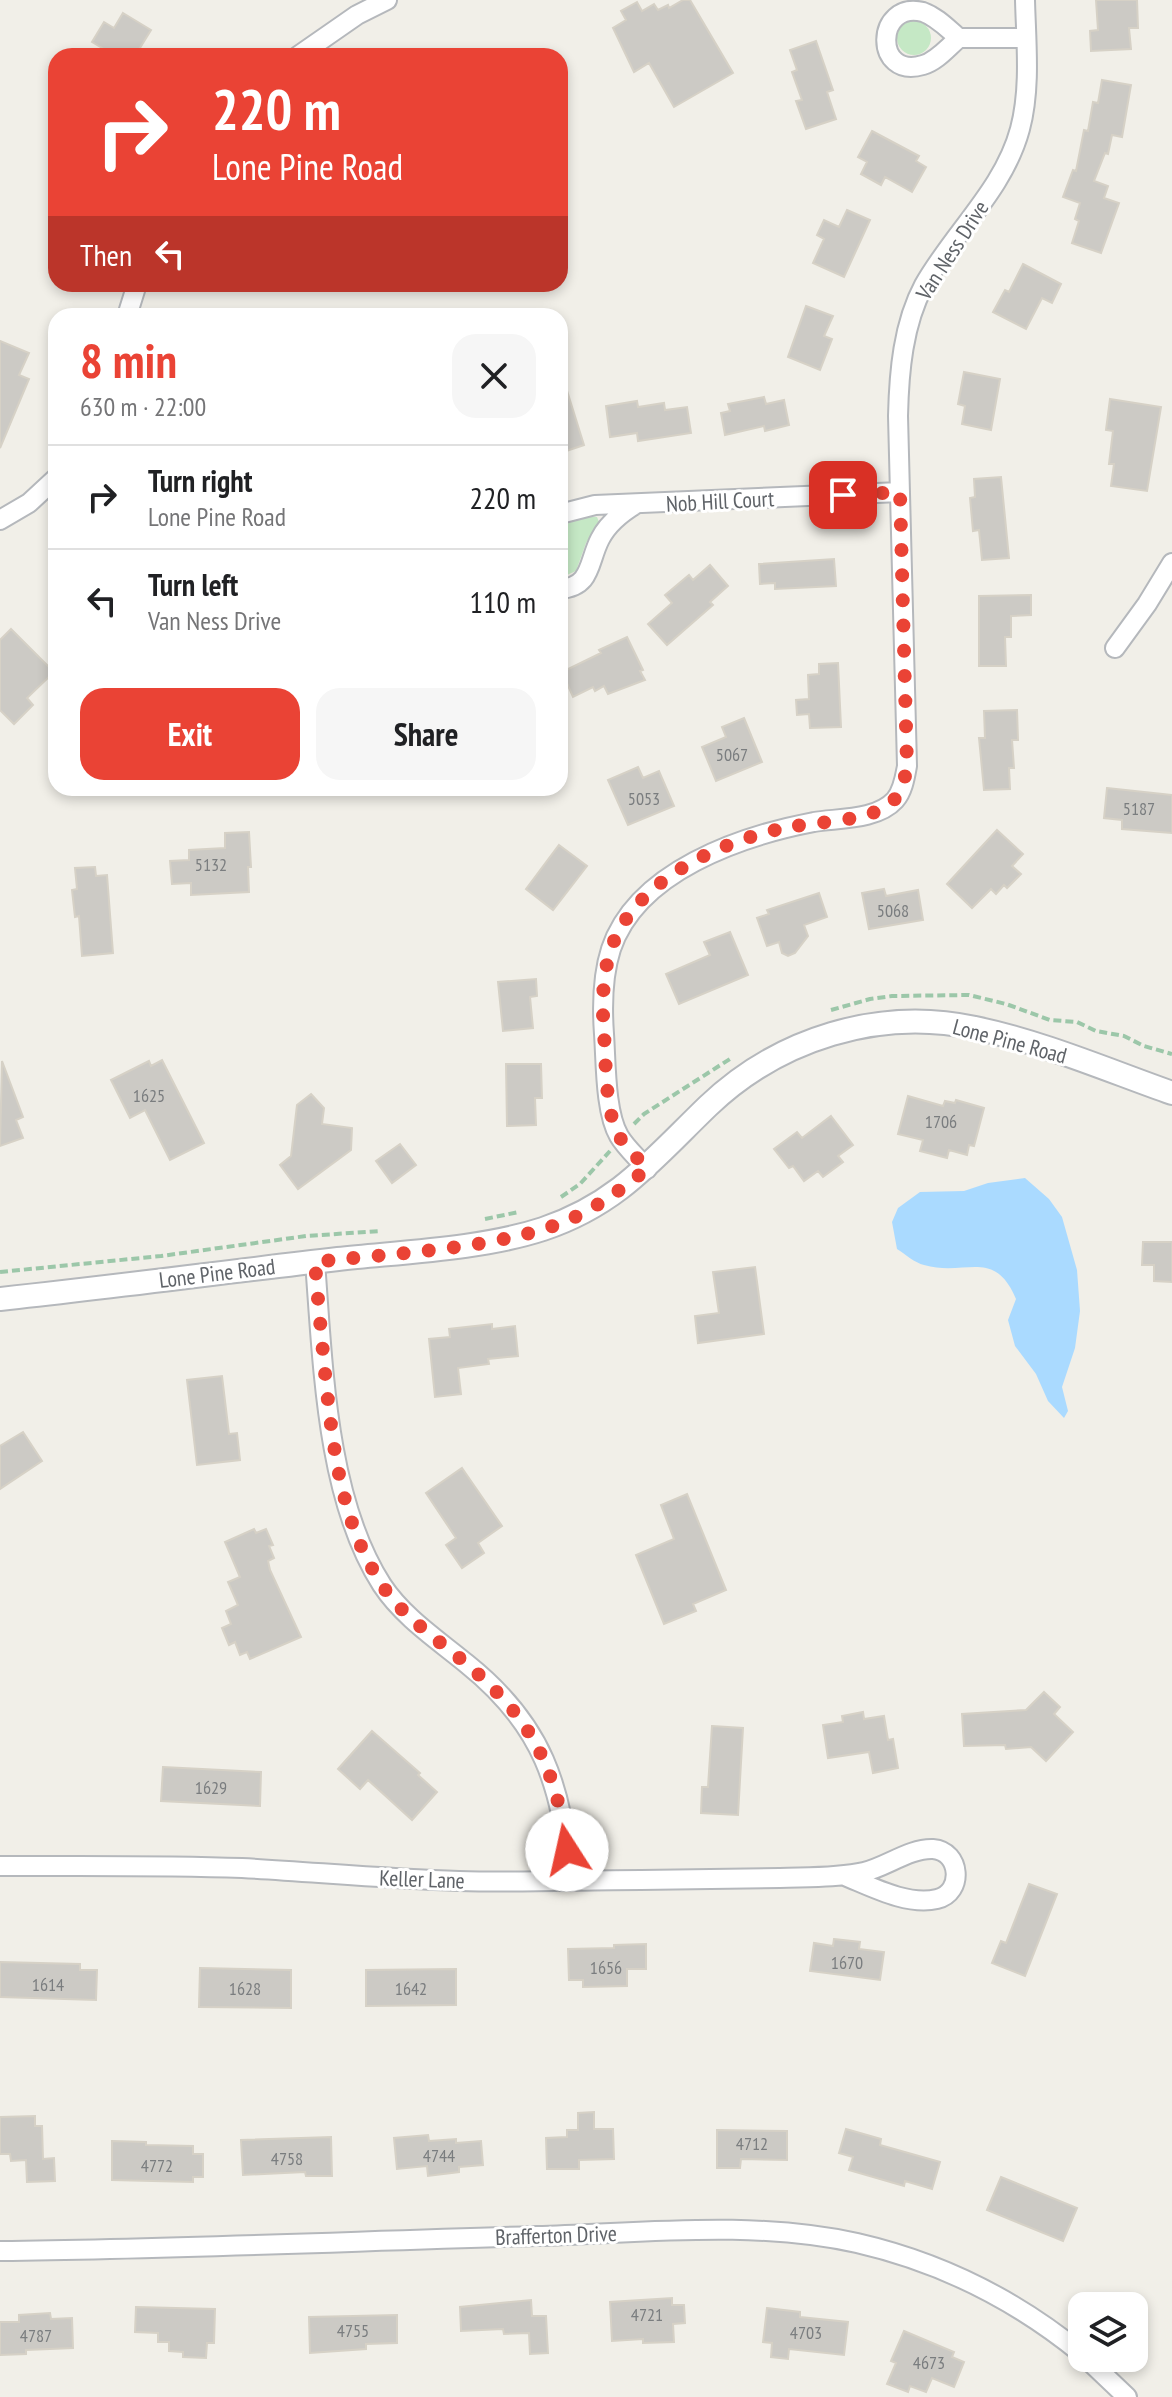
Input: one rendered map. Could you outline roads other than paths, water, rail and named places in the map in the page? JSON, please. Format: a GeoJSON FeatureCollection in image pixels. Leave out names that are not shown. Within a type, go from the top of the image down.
{"type":"FeatureCollection","features":[{"type":"Feature","properties":{"kind":"street"},"geometry":{"type":"LineString","coordinates":[[310,48],[357,15],[387,0]]}},
{"type":"Feature","properties":{"kind":"street","name":"Van Ness Drive"},"geometry":{"type":"LineString","coordinates":[[647,1169],[620,1138],[612,1113],[603,1003],[604,979],[612,947],[627,920],[649,894],[678,871],[707,855],[780,829],[881,810],[896,799],[903,785],[907,766],[898,394],[901,366],[911,317],[924,285],[988,194],[1011,153],[1020,128],[1024,105],[1025,0]]}},
{"type":"Feature","properties":{"kind":"street"},"geometry":{"type":"LineString","coordinates":[[959,38],[1026,38]]}},
{"type":"Feature","properties":{"kind":"street"},"geometry":{"type":"LineString","coordinates":[[0,520],[29,503],[48,485]]}},
{"type":"Feature","properties":{"kind":"street","name":"Nob Hill Court"},"geometry":{"type":"LineString","coordinates":[[568,512],[595,505],[900,492]]}},
{"type":"Feature","properties":{"kind":"street","name":"Nob Hill Court"},"geometry":{"type":"LineString","coordinates":[[568,587],[580,584],[586,578],[608,526],[636,504]]}},
{"type":"Feature","properties":{"kind":"street"},"geometry":{"type":"LineString","coordinates":[[1115,648],[1172,563]]}},
{"type":"Feature","properties":{"kind":"street","name":"Lone Pine Road"},"geometry":{"type":"LineString","coordinates":[[0,1299],[465,1244],[540,1230],[575,1217],[647,1169],[709,1105],[763,1064],[823,1036],[878,1024],[917,1021],[973,1027],[1012,1037],[1172,1093]]}},
{"type":"Feature","properties":{"kind":"street"},"geometry":{"type":"LineString","coordinates":[[315,1262],[338,1477],[357,1537],[395,1603],[497,1691],[534,1738],[558,1798],[570,1880]]}},
{"type":"Feature","properties":{"kind":"street","name":"Keller Lane"},"geometry":{"type":"LineString","coordinates":[[0,1866],[163,1866],[461,1881],[845,1876],[870,1871],[932,1849],[944,1852],[956,1867],[956,1879],[951,1890],[944,1898],[931,1901],[911,1899],[845,1876]]}},
{"type":"Feature","properties":{"kind":"street","name":"Brafferton Drive"},"geometry":{"type":"LineString","coordinates":[[0,2251],[662,2232],[787,2233],[856,2243],[945,2271],[1022,2310],[1068,2344]]}},
{"type":"Feature","properties":{"kind":"street","name":"Brafferton Drive"},"geometry":{"type":"LineString","coordinates":[[1101,2372],[1127,2397]]}},
{"type":"Feature","properties":{"kind":"water"},"geometry":{"type":"Polygon","coordinates":[[[1025,1178],[1049,1199],[1062,1217],[1077,1270],[1080,1311],[1075,1348],[1062,1387],[1068,1411],[1064,1418],[1048,1401],[1036,1374],[1015,1346],[1008,1320],[1016,1299],[1007,1283],[998,1273],[988,1269],[939,1268],[917,1262],[897,1249],[892,1222],[898,1208],[920,1192],[964,1191],[988,1183],[1025,1178]]]}}]}
